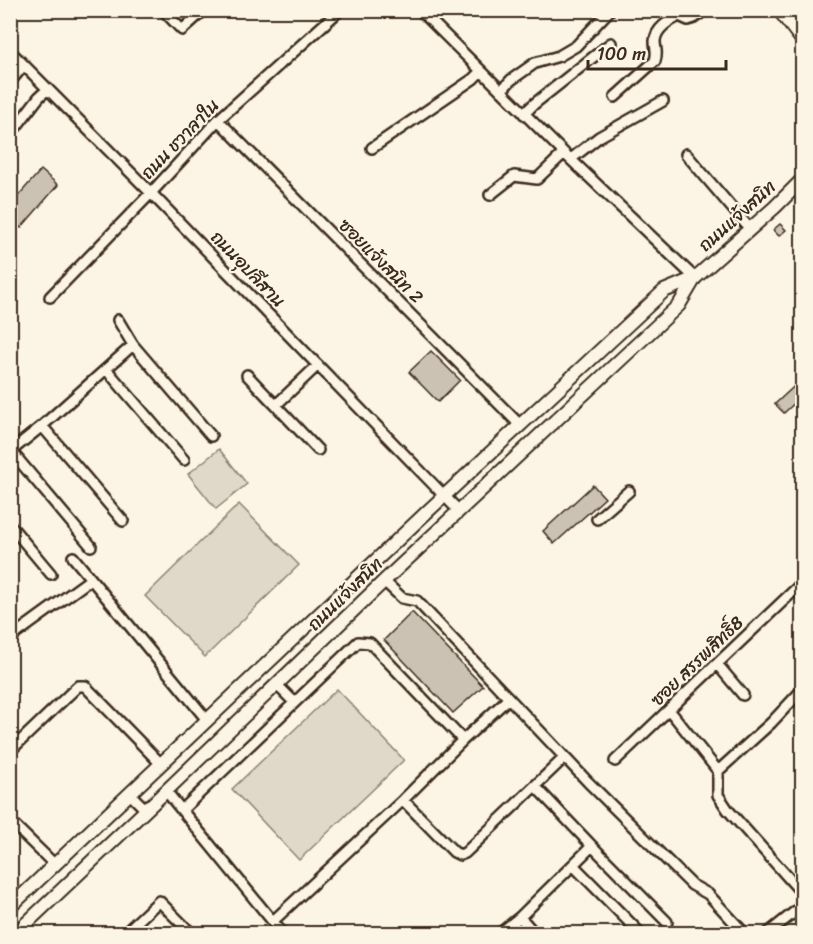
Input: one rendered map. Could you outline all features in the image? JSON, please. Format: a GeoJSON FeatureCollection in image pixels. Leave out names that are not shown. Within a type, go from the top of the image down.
{"type":"FeatureCollection","features":[{"type":"Feature","properties":{"kind":"main road"},"geometry":{"type":"LineString","coordinates":[[779,10],[802,40]]}},
{"type":"Feature","properties":{"kind":"main road","name":"ถนนแจ้งสนิท"},"geometry":{"type":"LineString","coordinates":[[15,933],[515,457],[679,305],[695,278],[802,180]]}},
{"type":"Feature","properties":{"kind":"main road","name":"ถนนแจ้งสนิท"},"geometry":{"type":"LineString","coordinates":[[10,907],[664,291],[695,278]]}},
{"type":"Feature","properties":{"kind":"street"},"geometry":{"type":"LineString","coordinates":[[163,10],[182,30],[204,10]]}},
{"type":"Feature","properties":{"kind":"street","name":"ถนน ชวาลาใน"},"geometry":{"type":"LineString","coordinates":[[50,297],[218,120],[340,10]]}},
{"type":"Feature","properties":{"kind":"street"},"geometry":{"type":"LineString","coordinates":[[420,10],[524,114],[695,278]]}},
{"type":"Feature","properties":{"kind":"street"},"geometry":{"type":"LineString","coordinates":[[501,91],[511,80],[535,63],[559,56],[576,46],[610,10]]}},
{"type":"Feature","properties":{"kind":"street"},"geometry":{"type":"LineString","coordinates":[[615,97],[655,61],[658,53],[655,40],[658,32],[668,21],[679,16],[688,20],[705,10]]}},
{"type":"Feature","properties":{"kind":"street"},"geometry":{"type":"LineString","coordinates":[[524,114],[611,43]]}},
{"type":"Feature","properties":{"kind":"street","name":"ถนนอุปลีสาน"},"geometry":{"type":"LineString","coordinates":[[10,51],[459,511]]}},
{"type":"Feature","properties":{"kind":"street"},"geometry":{"type":"LineString","coordinates":[[10,82],[24,65]]}},
{"type":"Feature","properties":{"kind":"street"},"geometry":{"type":"LineString","coordinates":[[372,148],[473,79],[481,71]]}},
{"type":"Feature","properties":{"kind":"street"},"geometry":{"type":"LineString","coordinates":[[10,135],[39,97],[48,89]]}},
{"type":"Feature","properties":{"kind":"street"},"geometry":{"type":"LineString","coordinates":[[490,195],[514,176],[537,179],[568,156],[663,101]]}},
{"type":"Feature","properties":{"kind":"street","name":"ซอยแจ้งสนิท 2"},"geometry":{"type":"LineString","coordinates":[[218,120],[520,425]]}},
{"type":"Feature","properties":{"kind":"street"},"geometry":{"type":"LineString","coordinates":[[686,154],[750,229]]}},
{"type":"Feature","properties":{"kind":"street"},"geometry":{"type":"LineString","coordinates":[[118,320],[133,345],[211,436]]}},
{"type":"Feature","properties":{"kind":"street"},"geometry":{"type":"LineString","coordinates":[[90,546],[11,451],[133,345]]}},
{"type":"Feature","properties":{"kind":"street"},"geometry":{"type":"LineString","coordinates":[[276,405],[318,366]]}},
{"type":"Feature","properties":{"kind":"street"},"geometry":{"type":"LineString","coordinates":[[106,369],[184,460]]}},
{"type":"Feature","properties":{"kind":"street"},"geometry":{"type":"LineString","coordinates":[[247,375],[318,450]]}},
{"type":"Feature","properties":{"kind":"street"},"geometry":{"type":"LineString","coordinates":[[42,426],[123,521]]}},
{"type":"Feature","properties":{"kind":"street"},"geometry":{"type":"LineString","coordinates":[[597,519],[629,491]]}},
{"type":"Feature","properties":{"kind":"street"},"geometry":{"type":"LineString","coordinates":[[11,528],[51,574]]}},
{"type":"Feature","properties":{"kind":"street"},"geometry":{"type":"LineString","coordinates":[[73,557],[207,720]]}},
{"type":"Feature","properties":{"kind":"street"},"geometry":{"type":"LineString","coordinates":[[10,623],[14,635],[91,579]]}},
{"type":"Feature","properties":{"kind":"street"},"geometry":{"type":"LineString","coordinates":[[384,581],[402,598],[417,601],[564,758],[692,885],[708,894],[745,933]]}},
{"type":"Feature","properties":{"kind":"street","name":"ซอย สรรพสิทธิ์8"},"geometry":{"type":"LineString","coordinates":[[615,761],[802,583]]}},
{"type":"Feature","properties":{"kind":"street"},"geometry":{"type":"LineString","coordinates":[[182,810],[358,642],[370,643],[463,740]]}},
{"type":"Feature","properties":{"kind":"street"},"geometry":{"type":"LineString","coordinates":[[717,663],[743,695]]}},
{"type":"Feature","properties":{"kind":"street"},"geometry":{"type":"LineString","coordinates":[[277,685],[294,702]]}},
{"type":"Feature","properties":{"kind":"street"},"geometry":{"type":"LineString","coordinates":[[10,751],[78,686],[85,686],[161,764]]}},
{"type":"Feature","properties":{"kind":"street"},"geometry":{"type":"LineString","coordinates":[[718,771],[771,723],[802,690]]}},
{"type":"Feature","properties":{"kind":"street"},"geometry":{"type":"LineString","coordinates":[[273,921],[510,698]]}},
{"type":"Feature","properties":{"kind":"street"},"geometry":{"type":"LineString","coordinates":[[670,711],[718,771],[718,795],[728,810],[802,893]]}},
{"type":"Feature","properties":{"kind":"street"},"geometry":{"type":"LineString","coordinates":[[403,800],[454,852],[460,855],[465,853],[564,758]]}},
{"type":"Feature","properties":{"kind":"street"},"geometry":{"type":"LineString","coordinates":[[536,786],[667,922]]}},
{"type":"Feature","properties":{"kind":"street"},"geometry":{"type":"LineString","coordinates":[[166,791],[283,933]]}},
{"type":"Feature","properties":{"kind":"street"},"geometry":{"type":"LineString","coordinates":[[130,794],[146,810]]}},
{"type":"Feature","properties":{"kind":"street"},"geometry":{"type":"LineString","coordinates":[[10,820],[55,865]]}},
{"type":"Feature","properties":{"kind":"street"},"geometry":{"type":"LineString","coordinates":[[499,933],[520,917],[592,846]]}},
{"type":"Feature","properties":{"kind":"street"},"geometry":{"type":"LineString","coordinates":[[573,865],[641,933]]}},
{"type":"Feature","properties":{"kind":"street"},"geometry":{"type":"LineString","coordinates":[[124,933],[159,901],[192,933]]}},
{"type":"Feature","properties":{"kind":"street"},"geometry":{"type":"LineString","coordinates":[[767,933],[802,906]]}},
{"type":"Feature","properties":{"kind":"street"},"geometry":{"type":"LineString","coordinates":[[520,917],[535,933]]}},
{"type":"Feature","properties":{"kind":"shaded area"},"geometry":{"type":"Polygon","coordinates":[[[219,449],[247,484],[216,509],[188,474],[219,449]]]}},
{"type":"Feature","properties":{"kind":"shaded area"},"geometry":{"type":"Polygon","coordinates":[[[239,504],[299,565],[205,657],[145,596],[239,504]]]}},
{"type":"Feature","properties":{"kind":"shaded area"},"geometry":{"type":"Polygon","coordinates":[[[337,689],[404,760],[299,860],[232,789],[337,689]]]}},
{"type":"Feature","properties":{"kind":"building"},"geometry":{"type":"Polygon","coordinates":[[[41,170],[58,185],[21,228],[10,219],[10,205],[41,170]]]}},
{"type":"Feature","properties":{"kind":"building"},"geometry":{"type":"Polygon","coordinates":[[[780,224],[786,230],[779,236],[773,230],[780,224]]]}},
{"type":"Feature","properties":{"kind":"building"},"geometry":{"type":"Polygon","coordinates":[[[431,351],[460,380],[438,402],[409,372],[431,351]]]}},
{"type":"Feature","properties":{"kind":"building"},"geometry":{"type":"Polygon","coordinates":[[[802,379],[802,396],[784,413],[775,404],[802,379]]]}},
{"type":"Feature","properties":{"kind":"building"},"geometry":{"type":"Polygon","coordinates":[[[593,485],[605,498],[554,544],[543,531],[593,485]]]}},
{"type":"Feature","properties":{"kind":"building"},"geometry":{"type":"Polygon","coordinates":[[[412,612],[483,686],[453,713],[384,640],[412,612]]]}}]}
